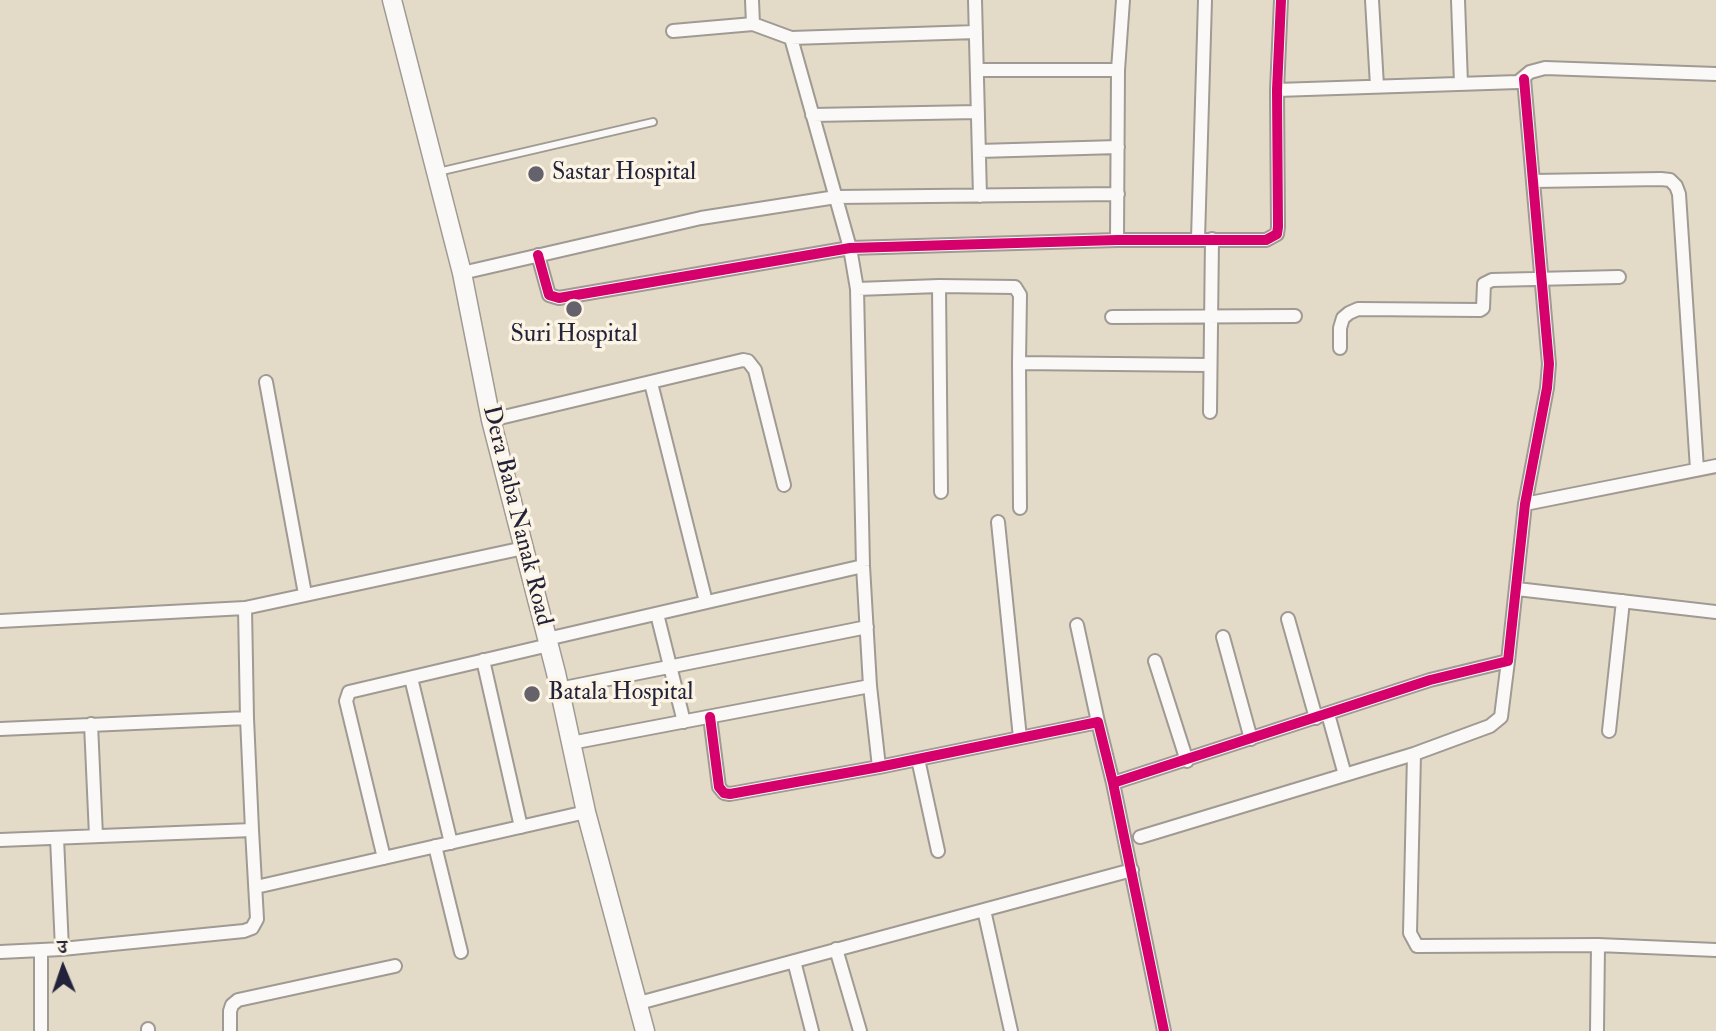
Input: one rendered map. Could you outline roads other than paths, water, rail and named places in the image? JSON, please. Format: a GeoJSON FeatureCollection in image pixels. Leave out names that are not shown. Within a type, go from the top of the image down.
{"type":"FeatureCollection","features":[{"type":"Feature","properties":{"kind":"main road","name":"Dera Baba Nanak Road"},"geometry":{"type":"LineString","coordinates":[[392,0],[462,273],[491,420],[548,642],[586,812],[645,1031]]}},
{"type":"Feature","properties":{"kind":"street"},"geometry":{"type":"LineString","coordinates":[[752,0],[753,24]]}},
{"type":"Feature","properties":{"kind":"street"},"geometry":{"type":"LineString","coordinates":[[975,0],[980,196]]}},
{"type":"Feature","properties":{"kind":"street"},"geometry":{"type":"LineString","coordinates":[[1118,240],[1118,70],[1123,0]]}},
{"type":"Feature","properties":{"kind":"street"},"geometry":{"type":"LineString","coordinates":[[1205,0],[1205,239],[1211,317],[1210,412]]}},
{"type":"Feature","properties":{"kind":"street"},"geometry":{"type":"LineString","coordinates":[[538,255],[549,295],[559,298],[850,248],[1118,240],[1266,240],[1277,234],[1277,90],[1281,0]]}},
{"type":"Feature","properties":{"kind":"street"},"geometry":{"type":"LineString","coordinates":[[1372,0],[1377,86]]}},
{"type":"Feature","properties":{"kind":"street"},"geometry":{"type":"LineString","coordinates":[[1458,0],[1461,84]]}},
{"type":"Feature","properties":{"kind":"street"},"geometry":{"type":"LineString","coordinates":[[673,31],[753,24],[791,38],[976,32]]}},
{"type":"Feature","properties":{"kind":"street"},"geometry":{"type":"LineString","coordinates":[[791,38],[850,248],[857,289],[863,566],[870,686],[879,767]]}},
{"type":"Feature","properties":{"kind":"street"},"geometry":{"type":"LineString","coordinates":[[1277,90],[1510,83],[1524,79],[1530,72],[1545,68],[1716,74]]}},
{"type":"Feature","properties":{"kind":"street"},"geometry":{"type":"LineString","coordinates":[[977,70],[1118,70]]}},
{"type":"Feature","properties":{"kind":"street"},"geometry":{"type":"LineString","coordinates":[[1140,836],[1414,754],[1497,723],[1503,709],[1525,504],[1549,364],[1524,79]]}},
{"type":"Feature","properties":{"kind":"street"},"geometry":{"type":"LineString","coordinates":[[812,115],[978,112]]}},
{"type":"Feature","properties":{"kind":"street"},"geometry":{"type":"LineString","coordinates":[[979,151],[1118,147]]}},
{"type":"Feature","properties":{"kind":"street"},"geometry":{"type":"LineString","coordinates":[[1533,181],[1661,179],[1670,180],[1676,186],[1680,208],[1697,469]]}},
{"type":"Feature","properties":{"kind":"street"},"geometry":{"type":"LineString","coordinates":[[462,273],[701,218],[836,197],[1118,194]]}},
{"type":"Feature","properties":{"kind":"street"},"geometry":{"type":"LineString","coordinates":[[1340,348],[1343,318],[1359,309],[1480,310],[1483,308],[1484,284],[1487,281],[1619,277]]}},
{"type":"Feature","properties":{"kind":"street"},"geometry":{"type":"LineString","coordinates":[[939,286],[941,492]]}},
{"type":"Feature","properties":{"kind":"street"},"geometry":{"type":"LineString","coordinates":[[857,289],[1011,286],[1019,290],[1020,508]]}},
{"type":"Feature","properties":{"kind":"street"},"geometry":{"type":"LineString","coordinates":[[1112,317],[1295,316]]}},
{"type":"Feature","properties":{"kind":"street"},"geometry":{"type":"LineString","coordinates":[[491,420],[748,361],[755,370],[784,485]]}},
{"type":"Feature","properties":{"kind":"street"},"geometry":{"type":"LineString","coordinates":[[1019,363],[1210,365]]}},
{"type":"Feature","properties":{"kind":"street"},"geometry":{"type":"LineString","coordinates":[[265,382],[305,594]]}},
{"type":"Feature","properties":{"kind":"street"},"geometry":{"type":"LineString","coordinates":[[651,383],[706,602]]}},
{"type":"Feature","properties":{"kind":"street"},"geometry":{"type":"LineString","coordinates":[[1525,504],[1716,466]]}},
{"type":"Feature","properties":{"kind":"street"},"geometry":{"type":"LineString","coordinates":[[998,522],[1020,738]]}},
{"type":"Feature","properties":{"kind":"street"},"geometry":{"type":"LineString","coordinates":[[0,621],[246,608],[524,548]]}},
{"type":"Feature","properties":{"kind":"street"},"geometry":{"type":"LineString","coordinates":[[384,858],[346,696],[353,690],[411,678],[706,602],[863,566]]}},
{"type":"Feature","properties":{"kind":"street"},"geometry":{"type":"LineString","coordinates":[[1517,589],[1716,612]]}},
{"type":"Feature","properties":{"kind":"street"},"geometry":{"type":"LineString","coordinates":[[1609,731],[1623,601]]}},
{"type":"Feature","properties":{"kind":"street"},"geometry":{"type":"LineString","coordinates":[[0,951],[41,950],[244,931],[252,928],[257,919],[247,718],[246,608]]}},
{"type":"Feature","properties":{"kind":"street"},"geometry":{"type":"LineString","coordinates":[[657,614],[684,722]]}},
{"type":"Feature","properties":{"kind":"street"},"geometry":{"type":"LineString","coordinates":[[1288,619],[1345,775]]}},
{"type":"Feature","properties":{"kind":"street"},"geometry":{"type":"LineString","coordinates":[[1077,625],[1132,870],[1164,1031]]}},
{"type":"Feature","properties":{"kind":"street"},"geometry":{"type":"LineString","coordinates":[[559,689],[867,627]]}},
{"type":"Feature","properties":{"kind":"street"},"geometry":{"type":"LineString","coordinates":[[1223,637],[1251,739]]}},
{"type":"Feature","properties":{"kind":"street"},"geometry":{"type":"LineString","coordinates":[[483,660],[521,827]]}},
{"type":"Feature","properties":{"kind":"street"},"geometry":{"type":"LineString","coordinates":[[1113,783],[1430,680],[1508,660]]}},
{"type":"Feature","properties":{"kind":"street"},"geometry":{"type":"LineString","coordinates":[[1155,661],[1186,761]]}},
{"type":"Feature","properties":{"kind":"street"},"geometry":{"type":"LineString","coordinates":[[411,678],[451,843]]}},
{"type":"Feature","properties":{"kind":"street"},"geometry":{"type":"LineString","coordinates":[[571,743],[870,686]]}},
{"type":"Feature","properties":{"kind":"street"},"geometry":{"type":"LineString","coordinates":[[710,717],[719,787],[724,793],[730,794],[879,767],[1098,722]]}},
{"type":"Feature","properties":{"kind":"street"},"geometry":{"type":"LineString","coordinates":[[0,729],[247,718]]}},
{"type":"Feature","properties":{"kind":"street"},"geometry":{"type":"LineString","coordinates":[[91,724],[96,836]]}},
{"type":"Feature","properties":{"kind":"street"},"geometry":{"type":"LineString","coordinates":[[1414,754],[1410,933],[1417,946],[1598,945],[1716,950]]}},
{"type":"Feature","properties":{"kind":"street"},"geometry":{"type":"LineString","coordinates":[[918,759],[938,851]]}},
{"type":"Feature","properties":{"kind":"street"},"geometry":{"type":"LineString","coordinates":[[256,887],[586,812]]}},
{"type":"Feature","properties":{"kind":"street"},"geometry":{"type":"LineString","coordinates":[[0,840],[252,830]]}},
{"type":"Feature","properties":{"kind":"street"},"geometry":{"type":"LineString","coordinates":[[57,838],[62,948]]}},
{"type":"Feature","properties":{"kind":"street"},"geometry":{"type":"LineString","coordinates":[[435,846],[461,952]]}},
{"type":"Feature","properties":{"kind":"street"},"geometry":{"type":"LineString","coordinates":[[639,1003],[1132,870]]}},
{"type":"Feature","properties":{"kind":"street"},"geometry":{"type":"LineString","coordinates":[[984,910],[1011,1031]]}},
{"type":"Feature","properties":{"kind":"street"},"geometry":{"type":"LineString","coordinates":[[1597,1031],[1598,945]]}},
{"type":"Feature","properties":{"kind":"street"},"geometry":{"type":"LineString","coordinates":[[836,949],[860,1031]]}},
{"type":"Feature","properties":{"kind":"street"},"geometry":{"type":"LineString","coordinates":[[41,950],[41,1031]]}},
{"type":"Feature","properties":{"kind":"street"},"geometry":{"type":"LineString","coordinates":[[794,961],[813,1031]]}},
{"type":"Feature","properties":{"kind":"street"},"geometry":{"type":"LineString","coordinates":[[230,1031],[230,1011],[238,1000],[395,966]]}},
{"type":"Feature","properties":{"kind":"lane"},"geometry":{"type":"LineString","coordinates":[[436,173],[653,122]]}},
{"type":"Feature","properties":{"kind":"place","name":"Sastar Hospital"},"geometry":{"type":"Point","coordinates":[536,174]}},
{"type":"Feature","properties":{"kind":"place","name":"Suri Hospital"},"geometry":{"type":"Point","coordinates":[574,309]}},
{"type":"Feature","properties":{"kind":"place","name":"Batala Hospital"},"geometry":{"type":"Point","coordinates":[532,694]}}]}
